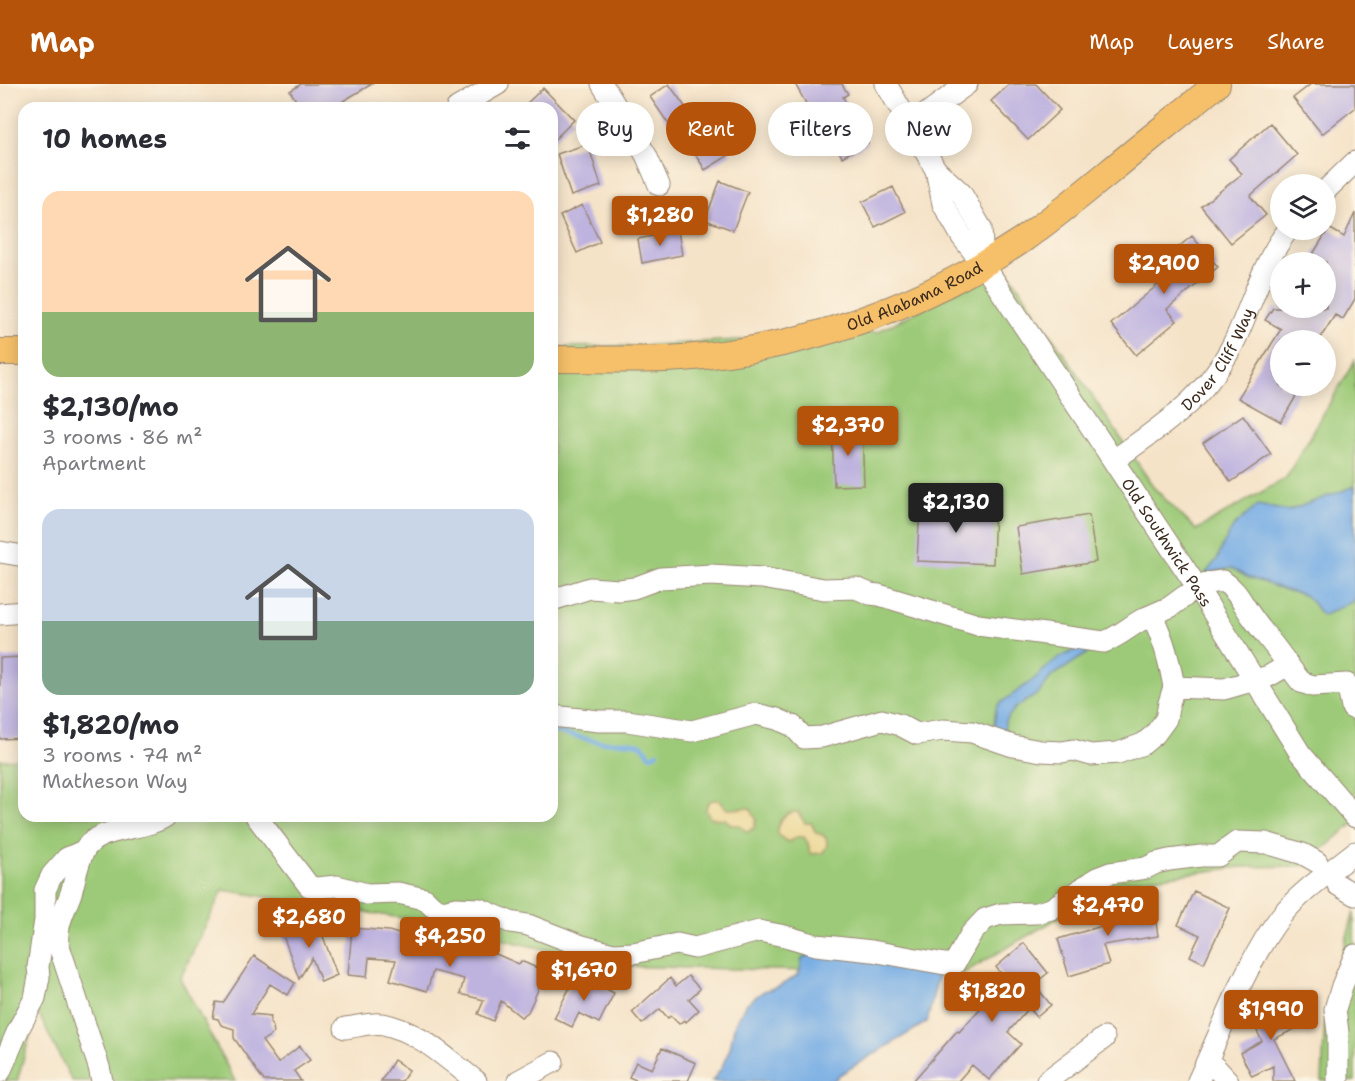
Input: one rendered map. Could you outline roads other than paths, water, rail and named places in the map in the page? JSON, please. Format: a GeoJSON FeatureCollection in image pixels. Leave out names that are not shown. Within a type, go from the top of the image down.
{"type":"FeatureCollection","features":[{"type":"Feature","properties":{"kind":"main road","name":"Old Alabama Road"},"geometry":{"type":"LineString","coordinates":[[558,359],[640,360],[728,353],[794,340],[861,321],[924,295],[984,264],[1023,239],[1060,212],[1217,84]]}},
{"type":"Feature","properties":{"kind":"main road"},"geometry":{"type":"LineString","coordinates":[[0,352],[18,352]]}},
{"type":"Feature","properties":{"kind":"street"},"geometry":{"type":"LineString","coordinates":[[467,102],[498,84]]}},
{"type":"Feature","properties":{"kind":"street"},"geometry":{"type":"LineString","coordinates":[[602,84],[646,156],[659,185]]}},
{"type":"Feature","properties":{"kind":"street"},"geometry":{"type":"LineString","coordinates":[[886,84],[897,102]]}},
{"type":"Feature","properties":{"kind":"street"},"geometry":{"type":"LineString","coordinates":[[942,102],[967,84]]}},
{"type":"Feature","properties":{"kind":"street"},"geometry":{"type":"LineString","coordinates":[[928,156],[936,170],[961,193],[981,228],[984,264]]}},
{"type":"Feature","properties":{"kind":"street"},"geometry":{"type":"LineString","coordinates":[[1336,180],[1355,162]]}},
{"type":"Feature","properties":{"kind":"street","name":"Dover Cliff Way"},"geometry":{"type":"LineString","coordinates":[[1114,460],[1174,417],[1195,398],[1213,376],[1235,339],[1264,268],[1280,240]]}},
{"type":"Feature","properties":{"kind":"street","name":"Old Southwick Pass"},"geometry":{"type":"LineString","coordinates":[[984,264],[1114,460],[1300,753],[1355,817]]}},
{"type":"Feature","properties":{"kind":"street"},"geometry":{"type":"LineString","coordinates":[[0,552],[18,555]]}},
{"type":"Feature","properties":{"kind":"street"},"geometry":{"type":"LineString","coordinates":[[558,598],[590,588],[619,590],[634,588],[661,578],[711,575],[762,578],[824,589],[856,588],[978,625],[1094,640],[1114,639],[1135,623],[1170,607],[1185,596]]}},
{"type":"Feature","properties":{"kind":"street"},"geometry":{"type":"LineString","coordinates":[[1207,584],[1223,581],[1230,585],[1301,682],[1313,686],[1351,676],[1352,708]]}},
{"type":"Feature","properties":{"kind":"street"},"geometry":{"type":"LineString","coordinates":[[0,614],[18,612]]}},
{"type":"Feature","properties":{"kind":"street"},"geometry":{"type":"LineString","coordinates":[[558,717],[627,721],[692,731],[756,714],[777,718],[793,726],[804,738],[822,737],[882,720],[900,725],[917,734],[943,730],[972,732],[1012,746],[1041,751],[1073,750],[1091,755],[1118,753],[1143,744],[1155,734],[1166,719],[1174,687],[1170,662],[1162,636],[1155,622],[1145,618]]}},
{"type":"Feature","properties":{"kind":"street"},"geometry":{"type":"LineString","coordinates":[[1174,687],[1224,689],[1269,676],[1288,665]]}},
{"type":"Feature","properties":{"kind":"street"},"geometry":{"type":"LineString","coordinates":[[0,1072],[35,998],[49,941],[60,922],[83,851],[91,842],[110,832],[157,822]]}},
{"type":"Feature","properties":{"kind":"street"},"geometry":{"type":"LineString","coordinates":[[261,822],[309,886],[316,888],[337,886],[367,894],[398,893],[425,899],[442,911],[456,908],[480,909],[510,922],[528,925],[582,946],[613,954],[633,953],[677,944],[694,948],[759,931],[816,945],[954,964],[971,934],[985,919],[1001,914],[1036,913],[1051,909],[1097,878],[1110,873],[1146,868],[1169,860],[1218,856],[1237,842],[1266,843],[1303,854],[1317,862]]}},
{"type":"Feature","properties":{"kind":"street"},"geometry":{"type":"LineString","coordinates":[[1202,1072],[1252,964],[1280,918],[1310,887],[1355,852]]}},
{"type":"Feature","properties":{"kind":"street"},"geometry":{"type":"LineString","coordinates":[[49,941],[70,982],[102,1081]]}},
{"type":"Feature","properties":{"kind":"street"},"geometry":{"type":"LineString","coordinates":[[1338,1081],[1338,1032],[1335,1009],[1355,955]]}},
{"type":"Feature","properties":{"kind":"street"},"geometry":{"type":"LineString","coordinates":[[37,986],[70,982]]}},
{"type":"Feature","properties":{"kind":"street"},"geometry":{"type":"LineString","coordinates":[[345,1028],[381,1024],[408,1032],[476,1081]]}},
{"type":"Feature","properties":{"kind":"street"},"geometry":{"type":"LineString","coordinates":[[1047,1081],[1104,1038]]}},
{"type":"Feature","properties":{"kind":"street"},"geometry":{"type":"LineString","coordinates":[[518,1081],[553,1062]]}},
{"type":"Feature","properties":{"kind":"street"},"geometry":{"type":"LineString","coordinates":[[1202,1072],[1216,1068],[1228,1081]]}},
{"type":"Feature","properties":{"kind":"water"},"geometry":{"type":"Polygon","coordinates":[[[1355,486],[1355,599],[1352,602],[1322,616],[1304,595],[1247,577],[1232,568],[1205,574],[1218,558],[1233,527],[1258,505],[1288,511],[1355,486]]]}},
{"type":"Feature","properties":{"kind":"water"},"geometry":{"type":"Polygon","coordinates":[[[1100,645],[1051,677],[1038,694],[1016,707],[1005,721],[1004,739],[993,735],[996,709],[999,704],[1033,680],[1055,660],[1075,650],[1100,645]]]}},
{"type":"Feature","properties":{"kind":"water"},"geometry":{"type":"Polygon","coordinates":[[[812,953],[933,969],[938,976],[927,1022],[839,1075],[834,1081],[712,1081],[721,1069],[730,1048],[735,1023],[746,1004],[764,991],[780,986],[799,974],[802,959],[812,953]]]}},
{"type":"Feature","properties":{"kind":"waterway"},"geometry":{"type":"LineString","coordinates":[[558,732],[600,742],[630,742],[642,745],[651,756],[658,753]]}}]}
